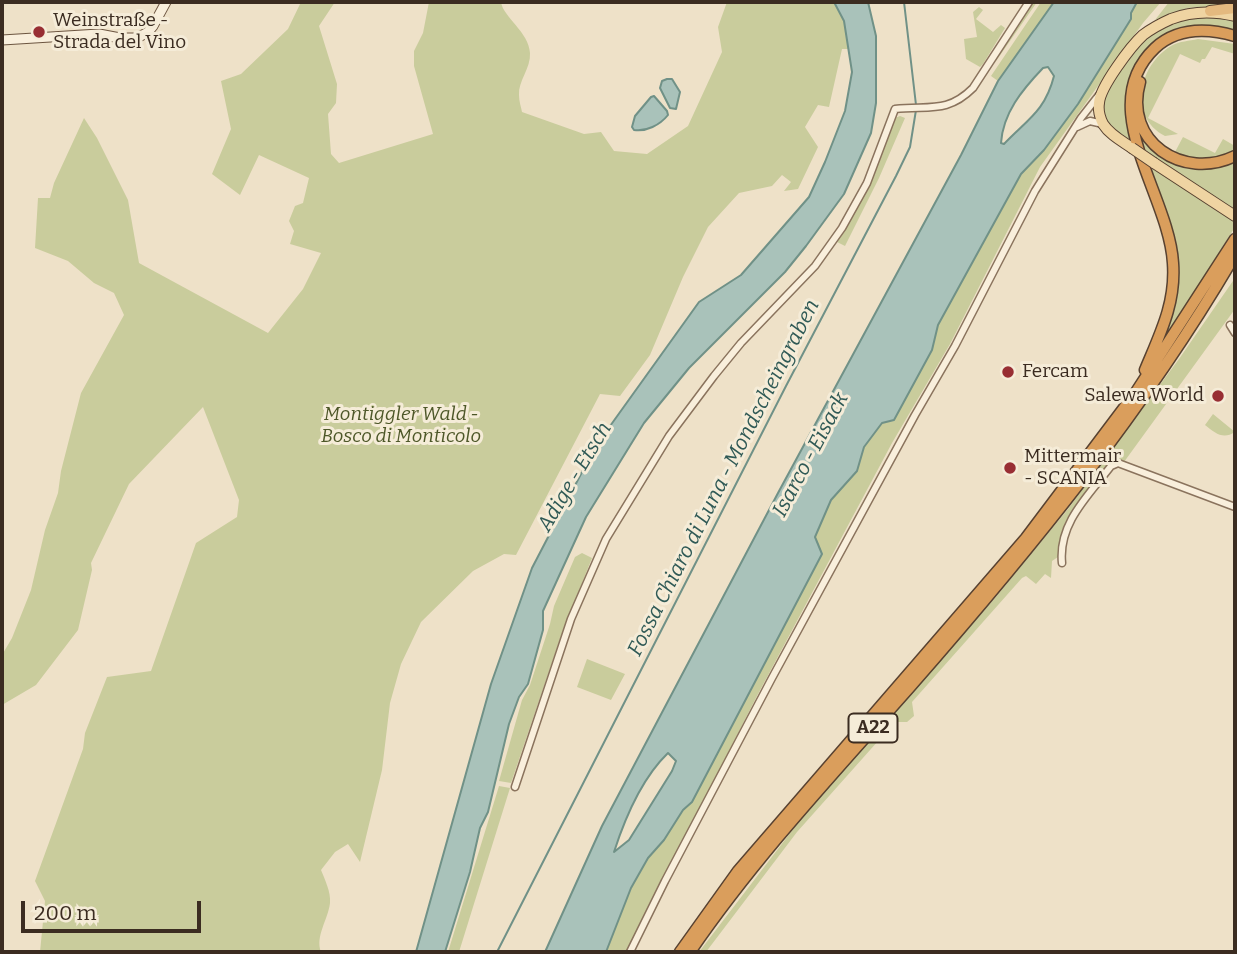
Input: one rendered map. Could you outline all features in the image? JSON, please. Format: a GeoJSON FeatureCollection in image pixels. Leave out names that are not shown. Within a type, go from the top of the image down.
{"type":"FeatureCollection","features":[{"type":"Feature","properties":{"kind":"highway"},"geometry":{"type":"LineString","coordinates":[[1210,11],[1235,8]]}},
{"type":"Feature","properties":{"kind":"highway"},"geometry":{"type":"LineString","coordinates":[[1136,392],[1169,312],[1174,270],[1168,230],[1135,140],[1130,114],[1134,76],[1142,62],[1154,50],[1178,34],[1206,30],[1235,36]]}},
{"type":"Feature","properties":{"kind":"highway"},"geometry":{"type":"LineString","coordinates":[[1235,43],[1198,37],[1186,38],[1165,48],[1145,70],[1138,89],[1138,101],[1146,134],[1170,157],[1201,165],[1215,164],[1235,156]]}},
{"type":"Feature","properties":{"kind":"highway","name":"A22"},"geometry":{"type":"LineString","coordinates":[[680,952],[738,871],[1026,538],[1136,392],[1235,239]]}},
{"type":"Feature","properties":{"kind":"highway","name":"A22"},"geometry":{"type":"LineString","coordinates":[[690,952],[745,876],[1033,542],[1114,437],[1235,255]]}},
{"type":"Feature","properties":{"kind":"highway"},"geometry":{"type":"LineString","coordinates":[[1220,281],[1235,268]]}},
{"type":"Feature","properties":{"kind":"main road"},"geometry":{"type":"LineString","coordinates":[[2,40],[99,34],[136,38],[153,26],[166,2]]}},
{"type":"Feature","properties":{"kind":"main road"},"geometry":{"type":"LineString","coordinates":[[1235,16],[1210,11],[1171,19],[1142,37],[1101,94],[1099,103],[1104,124],[1114,136],[1235,216]]}},
{"type":"Feature","properties":{"kind":"street"},"geometry":{"type":"LineString","coordinates":[[515,787],[571,620],[607,539],[669,436],[741,343],[815,266],[842,228],[867,183],[895,108],[950,105],[973,88],[1029,2]]}},
{"type":"Feature","properties":{"kind":"street"},"geometry":{"type":"LineString","coordinates":[[630,952],[766,689],[955,346],[1035,191],[1093,101],[1101,94]]}},
{"type":"Feature","properties":{"kind":"street"},"geometry":{"type":"LineString","coordinates":[[1076,128],[1090,121],[1104,124]]}},
{"type":"Feature","properties":{"kind":"street"},"geometry":{"type":"LineString","coordinates":[[1230,325],[1235,332]]}},
{"type":"Feature","properties":{"kind":"street"},"geometry":{"type":"LineString","coordinates":[[1062,562],[1061,552],[1070,519],[1111,466],[1118,463],[1235,507]]}},
{"type":"Feature","properties":{"kind":"green space","name":"Montiggler Wald - Bosco di Monticolo"},"geometry":{"type":"Polygon","coordinates":[[[301,2],[335,2],[319,26],[337,84],[336,103],[328,114],[331,154],[339,163],[433,134],[414,66],[414,51],[423,33],[429,2],[501,2],[529,45],[529,64],[519,90],[522,112],[584,134],[601,132],[614,151],[647,154],[688,126],[722,52],[718,27],[727,2],[834,2],[844,21],[850,49],[842,49],[829,107],[818,105],[805,127],[818,147],[798,189],[784,191],[791,182],[782,175],[772,186],[739,193],[708,227],[683,277],[650,355],[620,396],[600,394],[516,555],[504,554],[473,571],[421,622],[401,664],[390,703],[382,770],[360,862],[348,844],[335,852],[321,870],[330,899],[322,928],[321,952],[40,952],[45,901],[35,881],[83,749],[85,733],[107,677],[151,671],[196,543],[237,517],[239,500],[203,407],[129,484],[91,563],[92,570],[78,630],[36,685],[2,705],[2,655],[12,638],[31,590],[45,530],[58,493],[81,393],[124,315],[114,293],[94,283],[68,261],[35,248],[38,198],[50,198],[54,183],[84,118],[128,200],[139,263],[268,333],[303,289],[321,253],[290,244],[294,231],[289,221],[295,206],[303,203],[309,178],[259,155],[240,195],[212,174],[231,129],[221,81],[241,74],[288,29],[301,2]]]}},
{"type":"Feature","properties":{"kind":"green space"},"geometry":{"type":"Polygon","coordinates":[[[1032,2],[1037,2],[994,64],[1032,2]]]}},
{"type":"Feature","properties":{"kind":"green space"},"geometry":{"type":"Polygon","coordinates":[[[1041,2],[1054,2],[998,81],[991,76],[1041,2]]]}},
{"type":"Feature","properties":{"kind":"green space"},"geometry":{"type":"Polygon","coordinates":[[[1137,2],[1161,2],[1040,167],[950,344],[892,443],[758,694],[627,952],[606,952],[631,888],[648,858],[664,840],[683,810],[692,802],[822,554],[815,537],[831,500],[857,471],[864,447],[932,350],[938,325],[1021,174],[1044,150],[1078,103],[1131,19],[1137,2]]]}},
{"type":"Feature","properties":{"kind":"green space"},"geometry":{"type":"Polygon","coordinates":[[[1169,2],[1235,2],[1235,5],[1188,8],[1155,20],[1169,2]]]}},
{"type":"Feature","properties":{"kind":"green space"},"geometry":{"type":"Polygon","coordinates":[[[979,7],[983,10],[976,19],[993,32],[1001,25],[1005,28],[980,67],[966,59],[964,39],[977,37],[973,12],[979,7]]]}},
{"type":"Feature","properties":{"kind":"green space"},"geometry":{"type":"Polygon","coordinates":[[[1197,16],[1235,19],[1235,33],[1183,30],[1137,66],[1135,146],[1108,122],[1104,107],[1109,87],[1136,50],[1154,33],[1197,16]]]}},
{"type":"Feature","properties":{"kind":"green space"},"geometry":{"type":"Polygon","coordinates":[[[1198,39],[1235,44],[1235,54],[1212,47],[1200,63],[1180,54],[1148,118],[1178,134],[1165,136],[1153,127],[1145,116],[1142,91],[1145,78],[1151,65],[1171,46],[1198,39]]]}},
{"type":"Feature","properties":{"kind":"green space"},"geometry":{"type":"Polygon","coordinates":[[[1137,115],[1169,159],[1235,159],[1235,227],[1159,348],[1172,313],[1173,236],[1136,130],[1137,115]],[[1152,167],[1220,213],[1226,207],[1152,167]]]}},
{"type":"Feature","properties":{"kind":"green space"},"geometry":{"type":"Polygon","coordinates":[[[895,118],[905,118],[845,246],[837,242],[870,183],[895,118]]]}},
{"type":"Feature","properties":{"kind":"green space"},"geometry":{"type":"Polygon","coordinates":[[[1183,137],[1215,153],[1223,139],[1235,146],[1235,153],[1209,162],[1172,155],[1167,149],[1175,152],[1183,137]]]}},
{"type":"Feature","properties":{"kind":"green space"},"geometry":{"type":"Polygon","coordinates":[[[1235,278],[1235,309],[1124,462],[1110,464],[1067,519],[1062,530],[1058,557],[1052,561],[1051,578],[1045,574],[1036,584],[1026,576],[1022,578],[912,702],[914,716],[907,722],[895,722],[797,832],[706,952],[699,952],[804,815],[995,598],[1068,509],[1235,278]]]}},
{"type":"Feature","properties":{"kind":"green space"},"geometry":{"type":"Polygon","coordinates":[[[1213,414],[1235,432],[1223,435],[1205,425],[1213,414]]]}},
{"type":"Feature","properties":{"kind":"green space"},"geometry":{"type":"Polygon","coordinates":[[[582,553],[592,558],[561,636],[511,783],[499,781],[522,700],[530,685],[554,606],[575,557],[582,553]]]}},
{"type":"Feature","properties":{"kind":"green space"},"geometry":{"type":"Polygon","coordinates":[[[587,659],[625,674],[611,700],[577,687],[587,659]]]}},
{"type":"Feature","properties":{"kind":"green space"},"geometry":{"type":"Polygon","coordinates":[[[499,786],[510,788],[459,952],[448,952],[499,786]]]}},
{"type":"Feature","properties":{"kind":"water"},"geometry":{"type":"Polygon","coordinates":[[[834,2],[868,2],[876,36],[876,103],[871,133],[844,194],[806,246],[785,272],[689,368],[644,423],[586,517],[543,611],[543,630],[528,684],[519,697],[509,724],[488,812],[480,828],[470,872],[445,952],[416,952],[491,684],[532,568],[595,447],[699,302],[741,275],[809,197],[825,162],[845,111],[852,72],[844,21],[834,2]]]}},
{"type":"Feature","properties":{"kind":"water","name":"Isarco - Eisack"},"geometry":{"type":"Polygon","coordinates":[[[1054,2],[1137,2],[1131,19],[1078,104],[1044,150],[1021,174],[938,325],[932,350],[894,420],[882,423],[864,447],[857,471],[831,500],[815,537],[822,554],[692,802],[683,810],[664,840],[648,858],[631,888],[606,952],[545,952],[602,826],[998,81],[1054,2]],[[1048,67],[1043,68],[1015,102],[1005,122],[1001,143],[1004,144],[1028,121],[1046,98],[1054,76],[1048,67]],[[668,753],[650,774],[635,799],[614,852],[629,840],[672,771],[676,761],[668,753]]]}},
{"type":"Feature","properties":{"kind":"water"},"geometry":{"type":"Polygon","coordinates":[[[672,79],[680,92],[676,109],[670,108],[660,88],[662,81],[672,79]]]}},
{"type":"Feature","properties":{"kind":"water"},"geometry":{"type":"Polygon","coordinates":[[[654,96],[668,115],[652,127],[634,130],[632,127],[635,116],[654,96]]]}},
{"type":"Feature","properties":{"kind":"waterway","name":"Fossa Chiaro di Luna - Mondscheingraben"},"geometry":{"type":"LineString","coordinates":[[904,2],[916,105]]}},
{"type":"Feature","properties":{"kind":"waterway","name":"Fossa Chiaro di Luna - Mondscheingraben"},"geometry":{"type":"LineString","coordinates":[[497,952],[896,176],[910,147],[916,110]]}},
{"type":"Feature","properties":{"kind":"place","name":"Weinstraße - Strada del Vino"},"geometry":{"type":"Point","coordinates":[39,32]}},
{"type":"Feature","properties":{"kind":"place","name":"Fercam"},"geometry":{"type":"Point","coordinates":[1008,372]}},
{"type":"Feature","properties":{"kind":"place","name":"Salewa World"},"geometry":{"type":"Point","coordinates":[1218,396]}},
{"type":"Feature","properties":{"kind":"place","name":"Mittermair - SCANIA"},"geometry":{"type":"Point","coordinates":[1010,468]}},
{"type":"Feature","properties":{"kind":"water label","name":"Adige - Etsch"},"geometry":{"type":"Point","coordinates":[575,477]}}]}
